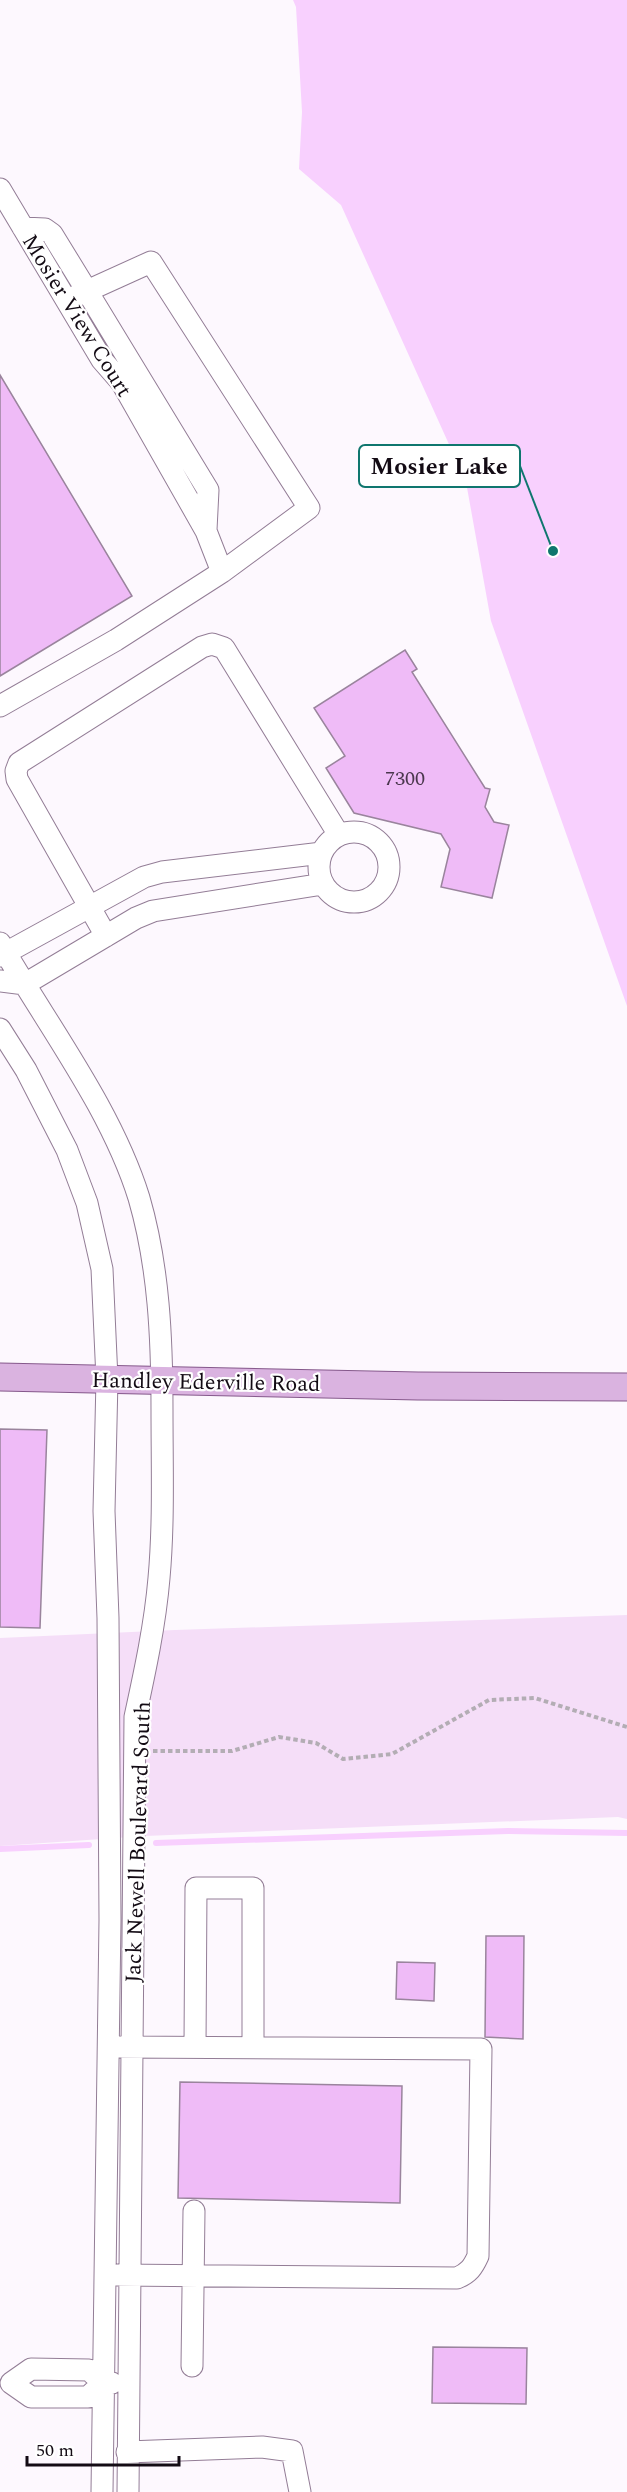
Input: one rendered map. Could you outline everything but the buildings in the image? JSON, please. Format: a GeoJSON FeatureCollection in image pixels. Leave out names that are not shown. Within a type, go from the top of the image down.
{"type":"FeatureCollection","features":[{"type":"Feature","properties":{"kind":"main road","name":"Handley Ederville Road"},"geometry":{"type":"LineString","coordinates":[[0,1377],[417,1386],[627,1387]]}},
{"type":"Feature","properties":{"kind":"street","name":"Mosier View Court"},"geometry":{"type":"LineString","coordinates":[[0,189],[67,300],[118,362],[122,383],[206,531],[222,572]]}},
{"type":"Feature","properties":{"kind":"street"},"geometry":{"type":"LineString","coordinates":[[23,228],[45,229],[52,234],[87,291],[118,362],[208,490],[206,531]]}},
{"type":"Feature","properties":{"kind":"street"},"geometry":{"type":"LineString","coordinates":[[0,706],[116,640],[222,572],[309,508],[151,262],[67,300]]}},
{"type":"Feature","properties":{"kind":"street"},"geometry":{"type":"LineString","coordinates":[[106,936],[17,779],[15,771],[19,763],[202,647],[212,644],[224,648],[339,835]]}},
{"type":"Feature","properties":{"kind":"street"},"geometry":{"type":"LineString","coordinates":[[350,832],[366,834],[376,840],[386,854],[387,879],[373,896],[356,902],[337,897],[323,884],[319,867],[322,853],[328,843],[339,835],[350,832]]}},
{"type":"Feature","properties":{"kind":"street"},"geometry":{"type":"LineString","coordinates":[[2,950],[144,877],[162,872],[322,853]]}},
{"type":"Feature","properties":{"kind":"street"},"geometry":{"type":"LineString","coordinates":[[0,981],[25,984],[153,911],[323,884]]}},
{"type":"Feature","properties":{"kind":"street","name":"Jack Newell Boulevard South"},"geometry":{"type":"LineString","coordinates":[[2,950],[95,1100],[124,1160],[138,1198],[151,1248],[158,1293],[162,1380],[159,1578],[149,1654],[135,1717],[127,2383],[128,2492]]}},
{"type":"Feature","properties":{"kind":"street","name":"Jack Newell Boulevard South"},"geometry":{"type":"LineString","coordinates":[[0,1029],[26,1070],[67,1150],[87,1203],[102,1269],[107,1379],[104,1511],[108,1630],[110,1909],[102,2492]]}},
{"type":"Feature","properties":{"kind":"street"},"geometry":{"type":"LineString","coordinates":[[195,2046],[196,1888],[253,1888],[254,2046]]}},
{"type":"Feature","properties":{"kind":"street"},"geometry":{"type":"LineString","coordinates":[[104,2275],[457,2278],[467,2274],[473,2268],[478,2256],[481,2049],[108,2047]]}},
{"type":"Feature","properties":{"kind":"street"},"geometry":{"type":"LineString","coordinates":[[192,2366],[194,2211]]}},
{"type":"Feature","properties":{"kind":"street"},"geometry":{"type":"LineString","coordinates":[[5,2385],[31,2369],[88,2370],[103,2383],[127,2383]]}},
{"type":"Feature","properties":{"kind":"street"},"geometry":{"type":"LineString","coordinates":[[127,2452],[262,2447],[292,2451],[300,2492]]}},
{"type":"Feature","properties":{"kind":"path"},"geometry":{"type":"LineString","coordinates":[[135,1751],[232,1751],[279,1737],[316,1743],[343,1759],[392,1754],[489,1700],[535,1698],[627,1727]]}},
{"type":"Feature","properties":{"kind":"shaded area"},"geometry":{"type":"Polygon","coordinates":[[[293,0],[627,0],[627,1006],[491,621],[466,482],[341,205],[299,169],[302,112],[296,7],[293,0]]]}},
{"type":"Feature","properties":{"kind":"shaded area"},"geometry":{"type":"Polygon","coordinates":[[[627,1615],[627,1819],[618,1817],[145,1836],[0,1846],[0,1638],[627,1615]]]}},
{"type":"Feature","properties":{"kind":"waterway"},"geometry":{"type":"LineString","coordinates":[[156,1843],[508,1831],[627,1833]]}},
{"type":"Feature","properties":{"kind":"waterway"},"geometry":{"type":"LineString","coordinates":[[0,1849],[89,1845]]}},
{"type":"Feature","properties":{"kind":"place","name":"Mosier Lake"},"geometry":{"type":"Point","coordinates":[553,551]}}]}
